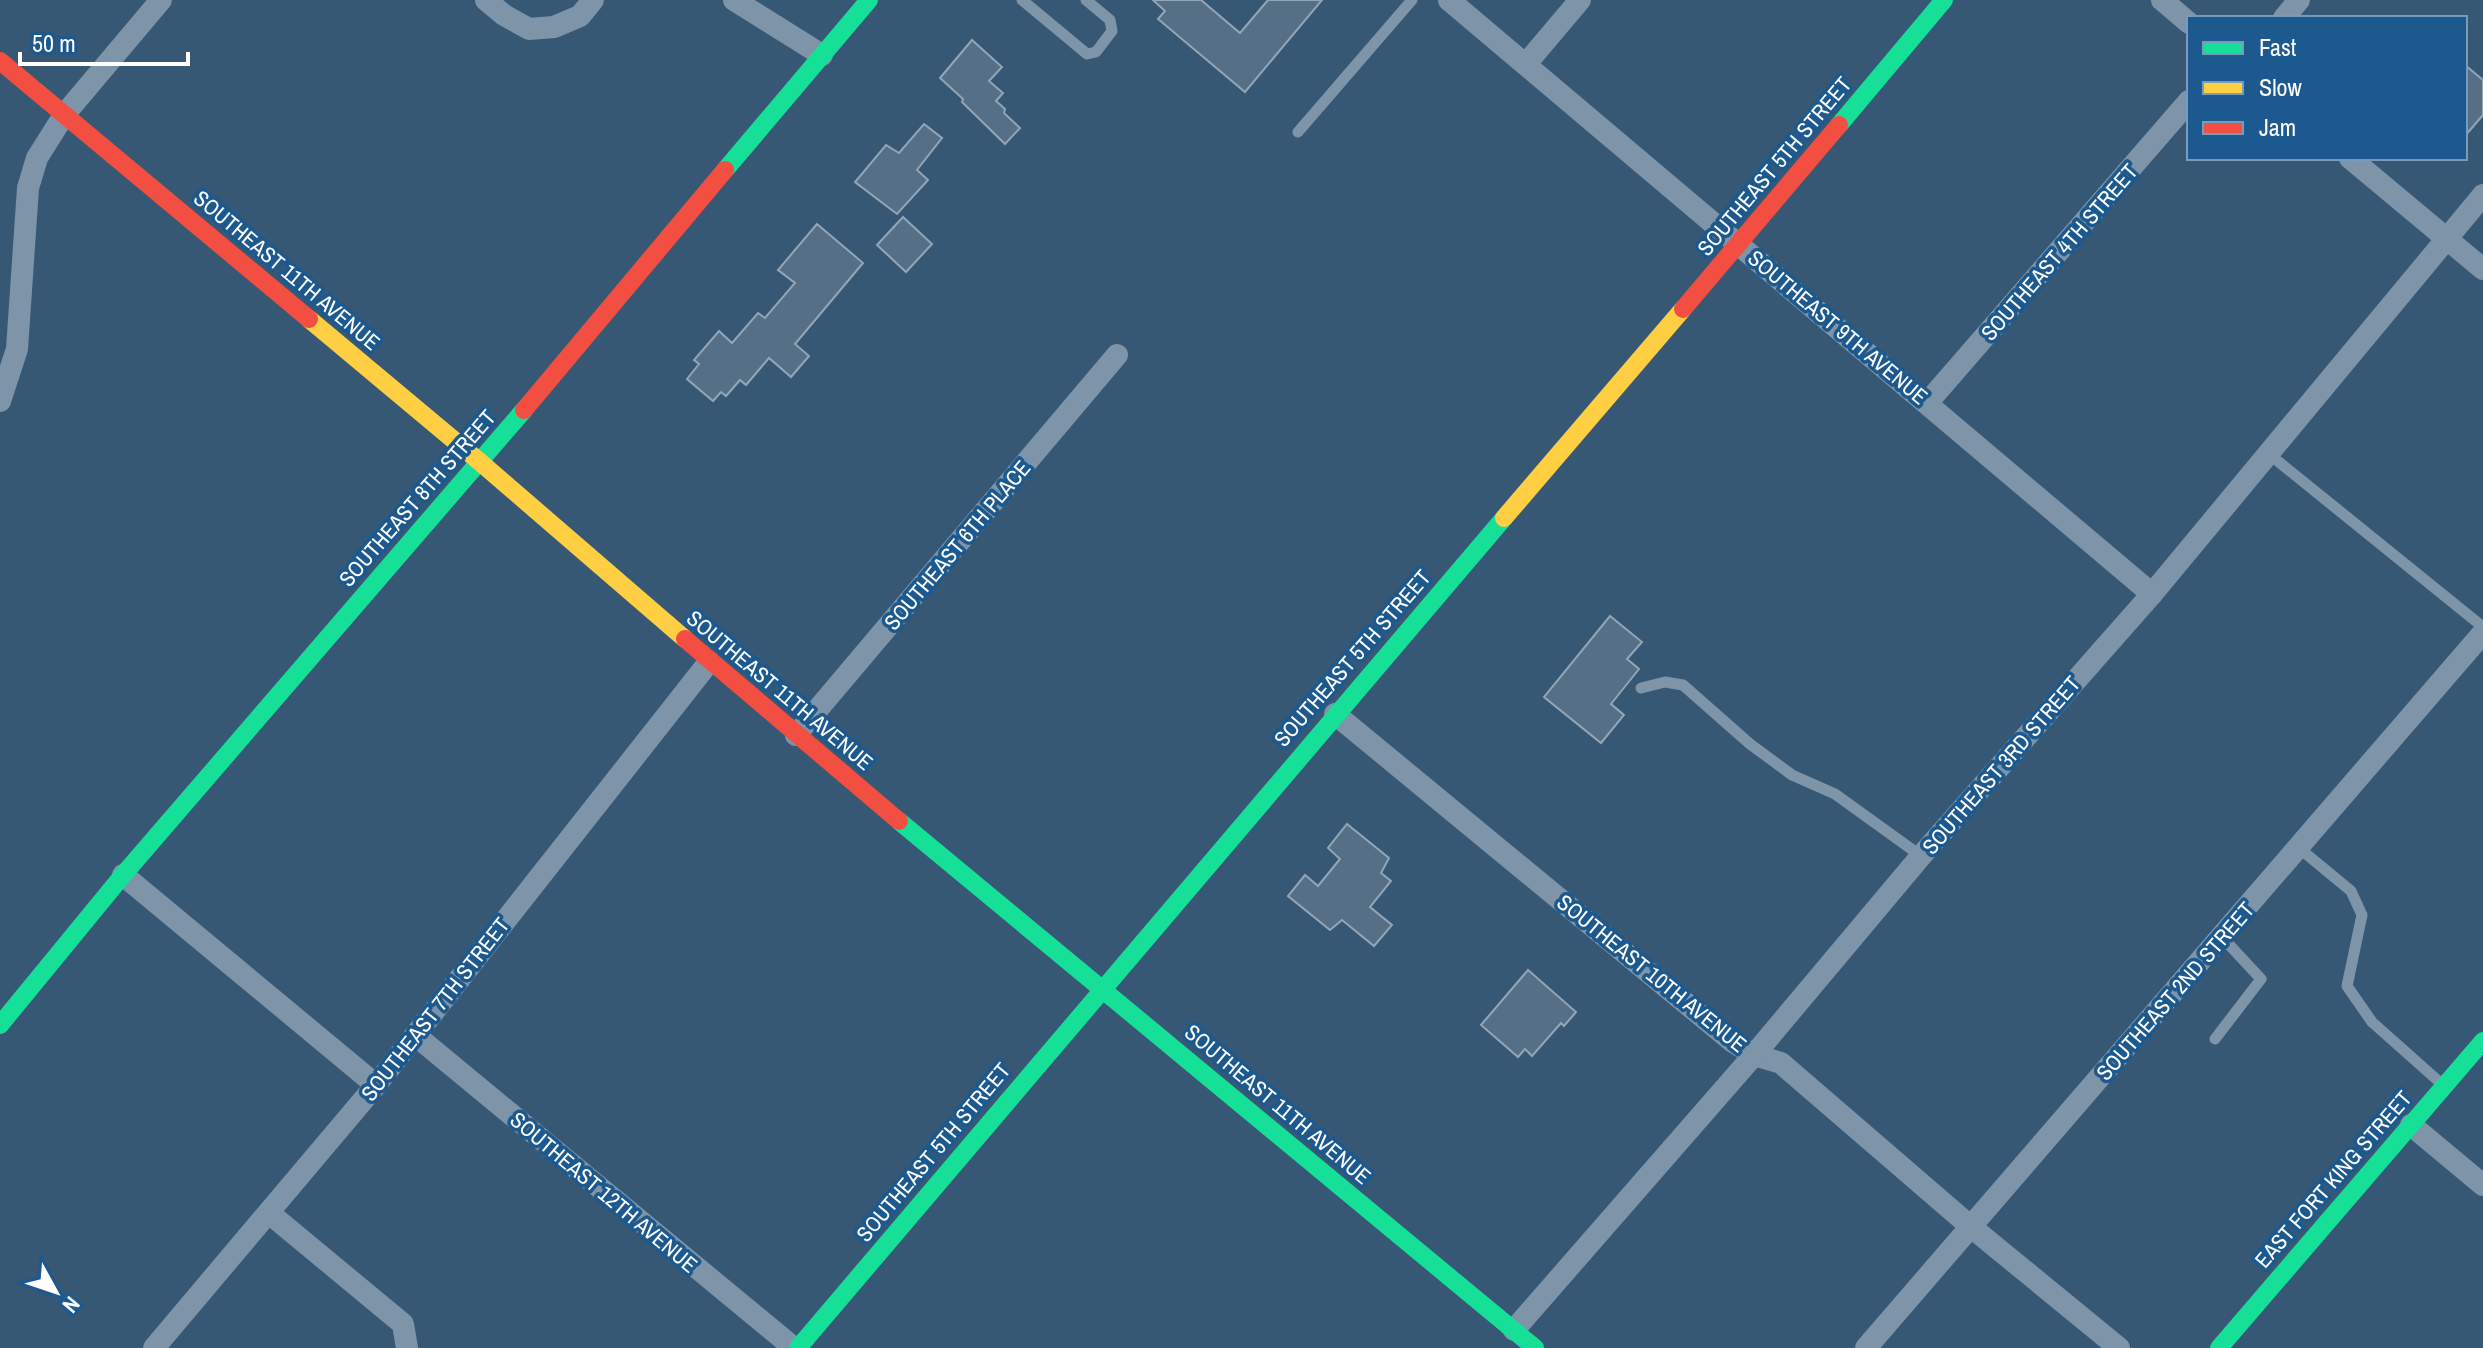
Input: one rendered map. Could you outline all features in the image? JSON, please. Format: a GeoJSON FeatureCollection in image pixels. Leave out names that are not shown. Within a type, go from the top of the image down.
{"type":"FeatureCollection","features":[{"type":"Feature","properties":{"kind":"street"},"geometry":{"type":"LineString","coordinates":[[0,401],[17,349],[28,188],[37,158],[64,115],[161,0]]}},
{"type":"Feature","properties":{"kind":"street"},"geometry":{"type":"LineString","coordinates":[[486,0],[529,29],[554,27],[580,16],[593,0]]}},
{"type":"Feature","properties":{"kind":"street"},"geometry":{"type":"LineString","coordinates":[[734,0],[822,55]]}},
{"type":"Feature","properties":{"kind":"street","name":"SOUTHEAST 8TH STREET"},"geometry":{"type":"LineString","coordinates":[[0,1025],[123,875],[480,462],[869,0]]}},
{"type":"Feature","properties":{"kind":"street","name":"SOUTHEAST 9TH AVENUE"},"geometry":{"type":"LineString","coordinates":[[1449,0],[2152,594]]}},
{"type":"Feature","properties":{"kind":"street"},"geometry":{"type":"LineString","coordinates":[[1526,64],[1580,0]]}},
{"type":"Feature","properties":{"kind":"street","name":"SOUTHEAST 5TH STREET"},"geometry":{"type":"LineString","coordinates":[[796,1348],[1944,0]]}},
{"type":"Feature","properties":{"kind":"street"},"geometry":{"type":"LineString","coordinates":[[2162,0],[2187,21]]}},
{"type":"Feature","properties":{"kind":"street"},"geometry":{"type":"LineString","coordinates":[[2286,16],[2299,0]]}},
{"type":"Feature","properties":{"kind":"street","name":"SOUTHEAST 11TH AVENUE"},"geometry":{"type":"LineString","coordinates":[[0,61],[480,462],[796,735],[1535,1348]]}},
{"type":"Feature","properties":{"kind":"street","name":"SOUTHEAST 4TH STREET"},"geometry":{"type":"LineString","coordinates":[[1928,402],[2187,103]]}},
{"type":"Feature","properties":{"kind":"street"},"geometry":{"type":"LineString","coordinates":[[2352,160],[2483,269]]}},
{"type":"Feature","properties":{"kind":"street","name":"SOUTHEAST 3RD STREET"},"geometry":{"type":"LineString","coordinates":[[1514,1330],[1754,1055],[1921,856],[2152,594],[2483,195]]}},
{"type":"Feature","properties":{"kind":"street","name":"SOUTHEAST 6TH PLACE"},"geometry":{"type":"LineString","coordinates":[[796,735],[1117,355]]}},
{"type":"Feature","properties":{"kind":"street","name":"SOUTHEAST 2ND STREET"},"geometry":{"type":"LineString","coordinates":[[1866,1348],[2483,633]]}},
{"type":"Feature","properties":{"kind":"street","name":"SOUTHEAST 7TH STREET"},"geometry":{"type":"LineString","coordinates":[[154,1348],[376,1085],[709,662]]}},
{"type":"Feature","properties":{"kind":"street","name":"SOUTHEAST 10TH AVENUE"},"geometry":{"type":"LineString","coordinates":[[1335,714],[1733,1042],[1754,1055],[1781,1063],[1970,1226],[2119,1348]]}},
{"type":"Feature","properties":{"kind":"street"},"geometry":{"type":"LineString","coordinates":[[123,875],[376,1085]]}},
{"type":"Feature","properties":{"kind":"street","name":"SOUTHEAST 12TH AVENUE"},"geometry":{"type":"LineString","coordinates":[[415,1035],[796,1348]]}},
{"type":"Feature","properties":{"kind":"street","name":"EAST FORT KING STREET"},"geometry":{"type":"LineString","coordinates":[[2219,1348],[2483,1041]]}},
{"type":"Feature","properties":{"kind":"street"},"geometry":{"type":"LineString","coordinates":[[2411,1125],[2483,1185]]}},
{"type":"Feature","properties":{"kind":"street"},"geometry":{"type":"LineString","coordinates":[[269,1213],[403,1324],[407,1348]]}},
{"type":"Feature","properties":{"kind":"lane"},"geometry":{"type":"LineString","coordinates":[[1022,0],[1087,54],[1096,52],[1112,31],[1110,20],[1086,0]]}},
{"type":"Feature","properties":{"kind":"lane"},"geometry":{"type":"LineString","coordinates":[[1298,132],[1412,0]]}},
{"type":"Feature","properties":{"kind":"lane"},"geometry":{"type":"LineString","coordinates":[[2269,454],[2483,627]]}},
{"type":"Feature","properties":{"kind":"lane"},"geometry":{"type":"LineString","coordinates":[[1641,688],[1665,682],[1683,685],[1750,744],[1792,775],[1835,794],[1921,856]]}},
{"type":"Feature","properties":{"kind":"lane"},"geometry":{"type":"LineString","coordinates":[[2299,848],[2351,891],[2362,915],[2347,986],[2372,1022],[2444,1086]]}},
{"type":"Feature","properties":{"kind":"lane"},"geometry":{"type":"LineString","coordinates":[[2215,1039],[2261,979],[2222,937]]}},
{"type":"Feature","properties":{"kind":"building"},"geometry":{"type":"Polygon","coordinates":[[[1153,0],[1201,0],[1240,33],[1268,0],[1322,0],[1245,92],[1158,19],[1165,11],[1153,0]]]}},
{"type":"Feature","properties":{"kind":"building"},"geometry":{"type":"Polygon","coordinates":[[[972,40],[1002,67],[989,81],[1003,93],[996,101],[1020,128],[1005,144],[940,78],[972,40]]]}},
{"type":"Feature","properties":{"kind":"building"},"geometry":{"type":"Polygon","coordinates":[[[2467,67],[2483,80],[2483,115],[2467,134],[2467,67]]]}},
{"type":"Feature","properties":{"kind":"building"},"geometry":{"type":"Polygon","coordinates":[[[924,124],[942,138],[917,170],[928,180],[897,214],[855,182],[886,145],[899,153],[924,124]]]}},
{"type":"Feature","properties":{"kind":"building"},"geometry":{"type":"Polygon","coordinates":[[[903,217],[932,244],[906,272],[877,245],[903,217]]]}},
{"type":"Feature","properties":{"kind":"building"},"geometry":{"type":"Polygon","coordinates":[[[817,224],[863,263],[795,344],[809,356],[791,377],[769,358],[746,385],[740,380],[726,396],[721,392],[713,401],[687,379],[699,364],[694,360],[719,331],[732,343],[758,313],[765,318],[795,283],[778,270],[817,224]]]}},
{"type":"Feature","properties":{"kind":"building"},"geometry":{"type":"Polygon","coordinates":[[[1610,616],[1642,642],[1627,659],[1639,669],[1611,704],[1624,715],[1601,743],[1544,697],[1610,616]]]}},
{"type":"Feature","properties":{"kind":"building"},"geometry":{"type":"Polygon","coordinates":[[[1347,824],[1389,858],[1381,873],[1391,881],[1370,907],[1392,925],[1374,946],[1342,920],[1330,930],[1288,896],[1305,875],[1318,886],[1340,859],[1328,848],[1347,824]]]}},
{"type":"Feature","properties":{"kind":"building"},"geometry":{"type":"Polygon","coordinates":[[[1528,970],[1576,1012],[1564,1026],[1561,1023],[1532,1056],[1525,1049],[1518,1057],[1481,1025],[1528,970]]]}},
{"type":"Feature","properties":{"kind":"traffic: fast"},"geometry":{"type":"LineString","coordinates":[[725,170],[869,0]]}},
{"type":"Feature","properties":{"kind":"traffic: fast"},"geometry":{"type":"LineString","coordinates":[[1839,125],[1944,0]]}},
{"type":"Feature","properties":{"kind":"traffic: fast"},"geometry":{"type":"LineString","coordinates":[[0,1025],[123,875],[524,410]]}},
{"type":"Feature","properties":{"kind":"traffic: fast"},"geometry":{"type":"LineString","coordinates":[[798,1348],[1504,518]]}},
{"type":"Feature","properties":{"kind":"traffic: fast"},"geometry":{"type":"LineString","coordinates":[[899,821],[1535,1348]]}},
{"type":"Feature","properties":{"kind":"traffic: fast"},"geometry":{"type":"LineString","coordinates":[[2219,1348],[2483,1041]]}},
{"type":"Feature","properties":{"kind":"traffic: slow"},"geometry":{"type":"LineString","coordinates":[[1504,518],[1683,309]]}},
{"type":"Feature","properties":{"kind":"traffic: slow"},"geometry":{"type":"LineString","coordinates":[[309,319],[685,639]]}},
{"type":"Feature","properties":{"kind":"traffic: jam"},"geometry":{"type":"LineString","coordinates":[[0,61],[309,319]]}},
{"type":"Feature","properties":{"kind":"traffic: jam"},"geometry":{"type":"LineString","coordinates":[[1683,309],[1839,125]]}},
{"type":"Feature","properties":{"kind":"traffic: jam"},"geometry":{"type":"LineString","coordinates":[[524,410],[725,170]]}},
{"type":"Feature","properties":{"kind":"traffic: jam"},"geometry":{"type":"LineString","coordinates":[[685,639],[899,821]]}}]}
